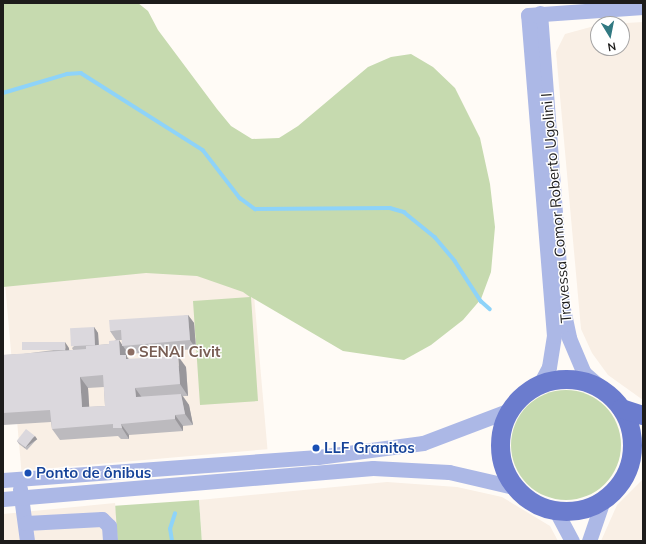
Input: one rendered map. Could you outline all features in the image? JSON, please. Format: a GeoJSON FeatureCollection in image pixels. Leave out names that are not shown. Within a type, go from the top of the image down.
{"type":"FeatureCollection","features":[{"type":"Feature","properties":{"kind":"main road"},"geometry":{"type":"LineString","coordinates":[[620,484],[629,466],[632,446],[629,426],[621,408],[605,391],[590,383],[573,379],[556,380],[540,384],[523,395],[510,410],[501,430],[500,453],[504,471],[514,487],[533,503],[556,511],[586,508],[603,500],[620,484],[643,467]]}},
{"type":"Feature","properties":{"kind":"main road"},"geometry":{"type":"LineString","coordinates":[[621,408],[643,414]]}},
{"type":"Feature","properties":{"kind":"street"},"geometry":{"type":"LineString","coordinates":[[534,14],[643,7]]}},
{"type":"Feature","properties":{"kind":"street","name":"Travessa Comor Roberto Ugolini I"},"geometry":{"type":"LineString","coordinates":[[534,14],[554,336],[550,367],[540,384]]}},
{"type":"Feature","properties":{"kind":"street","name":"Travessa Comor Roberto Ugolini I"},"geometry":{"type":"LineString","coordinates":[[534,14],[562,304],[569,338],[584,373],[605,391]]}},
{"type":"Feature","properties":{"kind":"street"},"geometry":{"type":"LineString","coordinates":[[3,480],[318,457],[423,443],[510,410]]}},
{"type":"Feature","properties":{"kind":"street"},"geometry":{"type":"LineString","coordinates":[[3,499],[373,468],[449,472],[514,487]]}},
{"type":"Feature","properties":{"kind":"street"},"geometry":{"type":"LineString","coordinates":[[19,478],[21,497],[37,541]]}},
{"type":"Feature","properties":{"kind":"street"},"geometry":{"type":"LineString","coordinates":[[589,541],[603,500]]}},
{"type":"Feature","properties":{"kind":"street"},"geometry":{"type":"LineString","coordinates":[[556,511],[572,541]]}},
{"type":"Feature","properties":{"kind":"street"},"geometry":{"type":"LineString","coordinates":[[31,523],[102,519],[109,526],[110,541]]}},
{"type":"Feature","properties":{"kind":"street"},"geometry":{"type":"LineString","coordinates":[[27,541],[31,523]]}},
{"type":"Feature","properties":{"kind":"shaded area"},"geometry":{"type":"Polygon","coordinates":[[[643,22],[643,400],[608,375],[592,353],[581,329],[556,52],[565,34],[590,27],[590,56],[630,56],[630,23],[643,22]]]}},
{"type":"Feature","properties":{"kind":"shaded area","name":"SENAI Civit"},"geometry":{"type":"Polygon","coordinates":[[[249,238],[267,449],[21,471],[3,260],[249,238]]]}},
{"type":"Feature","properties":{"kind":"shaded area"},"geometry":{"type":"Polygon","coordinates":[[[643,479],[643,541],[601,541],[617,505],[643,479]]]}},
{"type":"Feature","properties":{"kind":"shaded area"},"geometry":{"type":"Polygon","coordinates":[[[387,482],[457,487],[502,497],[550,526],[558,541],[202,541],[199,500],[387,482]]]}},
{"type":"Feature","properties":{"kind":"shaded area"},"geometry":{"type":"Polygon","coordinates":[[[115,503],[119,541],[3,541],[3,514],[115,503]]]}},
{"type":"Feature","properties":{"kind":"green space"},"geometry":{"type":"Polygon","coordinates":[[[3,3],[138,3],[148,11],[158,30],[231,126],[252,139],[279,138],[298,126],[368,67],[391,57],[411,54],[433,67],[455,88],[480,138],[490,184],[495,227],[491,272],[481,299],[463,320],[431,345],[404,360],[343,351],[251,297],[258,401],[200,405],[193,301],[250,297],[243,292],[197,276],[146,273],[3,287],[3,3]]]}},
{"type":"Feature","properties":{"kind":"green space"},"geometry":{"type":"Polygon","coordinates":[[[566,390],[587,394],[597,399],[605,406],[612,414],[617,424],[621,445],[617,466],[612,476],[605,484],[597,491],[587,496],[566,500],[545,496],[535,491],[527,484],[520,476],[515,466],[511,445],[515,424],[520,414],[527,406],[535,399],[545,394],[566,390]]]}},
{"type":"Feature","properties":{"kind":"green space"},"geometry":{"type":"Polygon","coordinates":[[[199,500],[202,541],[118,541],[115,506],[199,500]]]}},
{"type":"Feature","properties":{"kind":"building"},"geometry":{"type":"Polygon","coordinates":[[[188,315],[190,340],[122,346],[121,330],[110,331],[109,320],[188,315]]]}},
{"type":"Feature","properties":{"kind":"building"},"geometry":{"type":"Polygon","coordinates":[[[94,327],[95,345],[71,346],[70,328],[94,327]]]}},
{"type":"Feature","properties":{"kind":"building"},"geometry":{"type":"Polygon","coordinates":[[[119,340],[120,355],[126,355],[126,359],[178,356],[180,384],[135,388],[136,397],[181,394],[185,414],[175,415],[175,419],[121,424],[122,428],[113,428],[113,424],[52,429],[50,410],[3,413],[3,355],[86,349],[86,346],[109,344],[109,341],[119,340]],[[103,375],[80,377],[82,407],[105,406],[103,375]]]}},
{"type":"Feature","properties":{"kind":"building"},"geometry":{"type":"Polygon","coordinates":[[[22,342],[65,342],[65,350],[22,350],[22,342]]]}},
{"type":"Feature","properties":{"kind":"building"},"geometry":{"type":"Polygon","coordinates":[[[26,429],[35,436],[25,448],[17,441],[26,429]]]}},
{"type":"Feature","properties":{"kind":"waterway"},"geometry":{"type":"LineString","coordinates":[[3,93],[67,74],[81,73],[203,150],[240,198],[255,209],[390,208],[404,212],[435,237],[455,261],[481,301],[490,309]]}},
{"type":"Feature","properties":{"kind":"waterway"},"geometry":{"type":"LineString","coordinates":[[172,541],[170,529],[175,514]]}},
{"type":"Feature","properties":{"kind":"place","name":"SENAI Civit"},"geometry":{"type":"Point","coordinates":[131,352]}},
{"type":"Feature","properties":{"kind":"place","name":"LLF Granitos"},"geometry":{"type":"Point","coordinates":[316,448]}},
{"type":"Feature","properties":{"kind":"place","name":"Ponto de ônibus"},"geometry":{"type":"Point","coordinates":[28,473]}}]}
